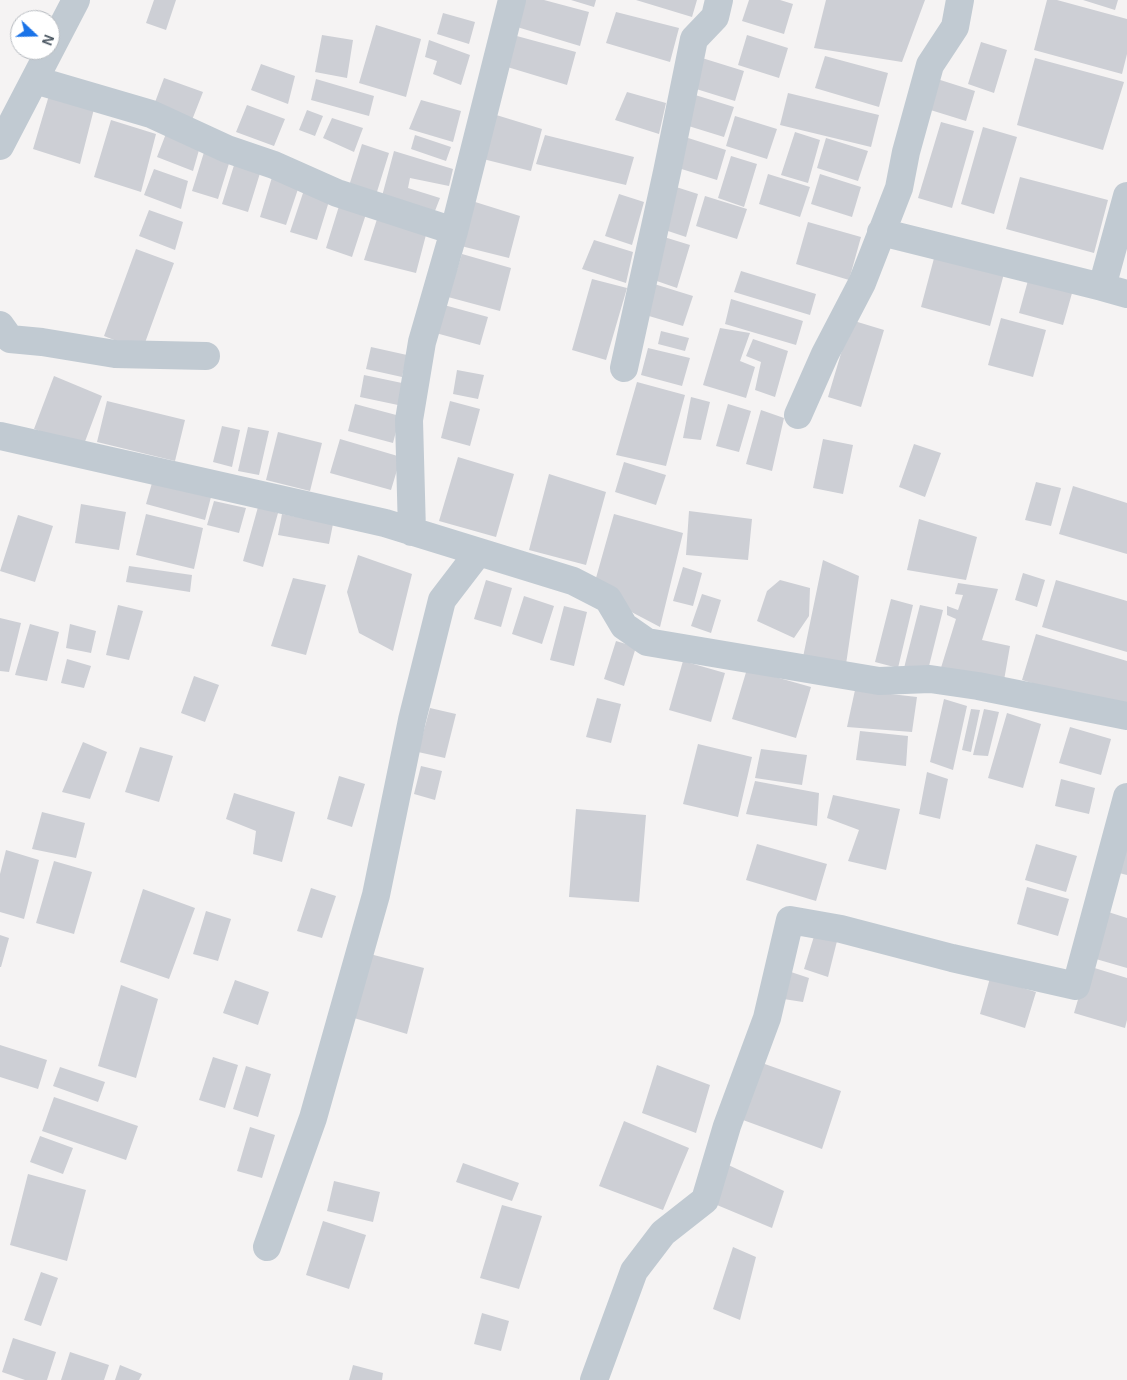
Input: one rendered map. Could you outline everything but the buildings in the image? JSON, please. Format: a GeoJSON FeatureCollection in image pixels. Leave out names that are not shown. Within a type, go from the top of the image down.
{"type":"FeatureCollection","features":[{"type":"Feature","properties":{"kind":"street"},"geometry":{"type":"LineString","coordinates":[[0,146],[76,0]]}},
{"type":"Feature","properties":{"kind":"street"},"geometry":{"type":"LineString","coordinates":[[412,532],[409,420],[422,342],[454,231],[512,0]]}},
{"type":"Feature","properties":{"kind":"street"},"geometry":{"type":"LineString","coordinates":[[624,368],[694,39],[715,17],[719,0]]}},
{"type":"Feature","properties":{"kind":"street"},"geometry":{"type":"LineString","coordinates":[[798,415],[825,354],[862,283],[899,188],[906,152],[930,65],[955,27],[960,0]]}},
{"type":"Feature","properties":{"kind":"street"},"geometry":{"type":"LineString","coordinates":[[35,80],[151,114],[227,149],[274,165],[337,194],[454,231]]}},
{"type":"Feature","properties":{"kind":"street"},"geometry":{"type":"LineString","coordinates":[[881,232],[1114,290],[1127,196]]}},
{"type":"Feature","properties":{"kind":"street"},"geometry":{"type":"LineString","coordinates":[[0,325],[10,339],[42,342],[114,354],[206,356]]}},
{"type":"Feature","properties":{"kind":"street"},"geometry":{"type":"LineString","coordinates":[[0,436],[385,523],[573,581],[608,599],[624,626],[647,642],[879,682],[930,679],[978,686],[1127,716]]}},
{"type":"Feature","properties":{"kind":"street"},"geometry":{"type":"LineString","coordinates":[[267,1247],[313,1118],[376,895],[412,720],[442,600],[478,553]]}},
{"type":"Feature","properties":{"kind":"street"},"geometry":{"type":"LineString","coordinates":[[594,1380],[634,1272],[663,1233],[705,1200],[727,1126],[767,1018],[790,920],[841,929],[952,958],[1076,986],[1127,797]]}}]}
